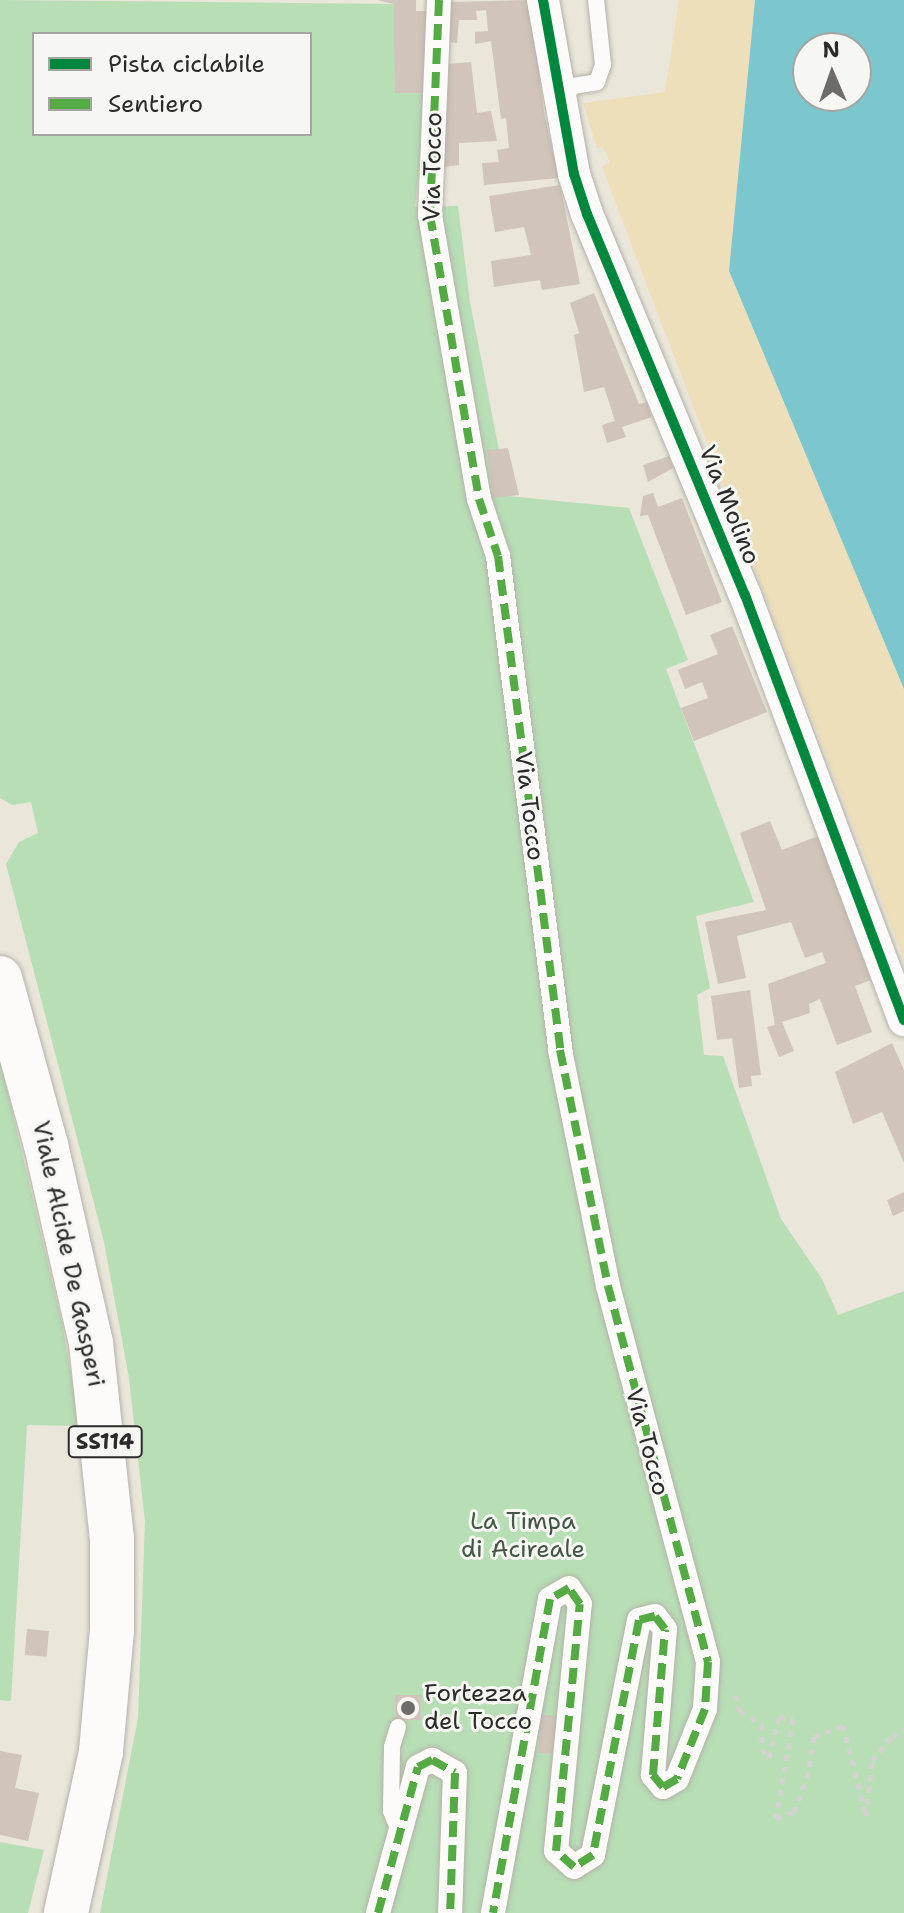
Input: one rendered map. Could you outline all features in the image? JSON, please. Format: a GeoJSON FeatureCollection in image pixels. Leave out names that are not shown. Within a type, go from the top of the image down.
{"type":"FeatureCollection","features":[{"type":"Feature","properties":{"kind":"main road","name":"Viale Alcide De Gasperi"},"geometry":{"type":"LineString","coordinates":[[0,978],[46,1145],[91,1343],[110,1509],[109,1687],[89,1821],[66,1913]]}},
{"type":"Feature","properties":{"kind":"street","name":"Via Tocco"},"geometry":{"type":"LineString","coordinates":[[439,0],[430,215],[479,499],[498,556],[560,1050],[619,1332],[708,1662],[705,1709],[677,1779],[663,1787],[653,1775],[665,1629],[655,1616],[639,1620],[593,1855],[574,1867],[556,1851],[580,1604],[569,1588],[550,1599],[493,1913]]}},
{"type":"Feature","properties":{"kind":"street","name":"Via Molino"},"geometry":{"type":"LineString","coordinates":[[543,0],[560,104],[587,214],[745,595],[904,1020]]}},
{"type":"Feature","properties":{"kind":"street"},"geometry":{"type":"LineString","coordinates":[[378,1913],[418,1767],[432,1760],[446,1764],[455,1773],[450,1913]]}},
{"type":"Feature","properties":{"kind":"lane"},"geometry":{"type":"LineString","coordinates":[[560,104],[573,86],[597,82],[603,65],[596,0]]}},
{"type":"Feature","properties":{"kind":"lane"},"geometry":{"type":"LineString","coordinates":[[398,1727],[392,1747],[391,1811],[400,1833]]}},
{"type":"Feature","properties":{"kind":"path"},"geometry":{"type":"LineString","coordinates":[[731,1683],[740,1711],[762,1724],[762,1749],[769,1758],[779,1717],[793,1719],[776,1818],[794,1812],[807,1778],[814,1737],[843,1725],[866,1816],[872,1761],[892,1736],[904,1731]]}},
{"type":"Feature","properties":{"kind":"green space","name":"La Timpa di Acireale"},"geometry":{"type":"Polygon","coordinates":[[[0,0],[394,4],[427,93],[415,207],[458,206],[470,302],[508,496],[629,508],[688,660],[666,669],[754,902],[696,916],[710,988],[697,995],[704,1055],[723,1056],[781,1219],[822,1279],[838,1315],[904,1291],[904,1913],[100,1913],[138,1718],[145,1521],[129,1378],[104,1242],[6,864],[19,842],[38,833],[31,802],[12,805],[0,798],[0,0]]]}},
{"type":"Feature","properties":{"kind":"green space"},"geometry":{"type":"Polygon","coordinates":[[[0,1059],[62,1323],[80,1426],[27,1425],[11,1701],[0,1700],[0,1059]]]}},
{"type":"Feature","properties":{"kind":"green space"},"geometry":{"type":"Polygon","coordinates":[[[0,1842],[44,1850],[28,1913],[0,1913],[0,1842]]]}},
{"type":"Feature","properties":{"kind":"sand"},"geometry":{"type":"Polygon","coordinates":[[[679,0],[755,0],[729,271],[904,689],[904,960],[602,167],[610,162],[603,147],[597,148],[583,103],[665,92],[679,0]]]}},
{"type":"Feature","properties":{"kind":"water"},"geometry":{"type":"Polygon","coordinates":[[[755,0],[904,0],[904,689],[729,271],[755,0]]]}},
{"type":"Feature","properties":{"kind":"building"},"geometry":{"type":"Polygon","coordinates":[[[377,0],[416,0],[416,11],[427,11],[427,93],[395,93],[394,4],[377,0]]]}},
{"type":"Feature","properties":{"kind":"building"},"geometry":{"type":"Polygon","coordinates":[[[530,0],[544,113],[559,178],[484,185],[482,163],[499,162],[497,150],[509,148],[506,118],[501,119],[491,41],[475,44],[475,32],[488,31],[486,10],[476,11],[477,20],[459,20],[457,43],[449,42],[450,2],[530,0]]]}},
{"type":"Feature","properties":{"kind":"building"},"geometry":{"type":"Polygon","coordinates":[[[471,62],[477,113],[491,111],[497,141],[459,143],[459,165],[444,167],[448,64],[471,62]]]}},
{"type":"Feature","properties":{"kind":"building"},"geometry":{"type":"Polygon","coordinates":[[[560,185],[580,284],[542,290],[540,280],[494,287],[491,261],[531,255],[524,227],[495,232],[489,196],[560,185]]]}},
{"type":"Feature","properties":{"kind":"building"},"geometry":{"type":"Polygon","coordinates":[[[594,293],[639,404],[647,402],[652,417],[622,427],[626,437],[607,443],[602,425],[615,421],[604,387],[584,392],[574,335],[579,333],[570,303],[594,293]]]}},
{"type":"Feature","properties":{"kind":"building"},"geometry":{"type":"Polygon","coordinates":[[[508,448],[519,495],[493,498],[487,450],[508,448]]]}},
{"type":"Feature","properties":{"kind":"building"},"geometry":{"type":"Polygon","coordinates":[[[669,456],[673,468],[648,482],[643,465],[669,456]]]}},
{"type":"Feature","properties":{"kind":"building"},"geometry":{"type":"Polygon","coordinates":[[[653,493],[658,507],[682,498],[722,602],[686,615],[648,515],[640,516],[643,496],[653,493]]]}},
{"type":"Feature","properties":{"kind":"building"},"geometry":{"type":"Polygon","coordinates":[[[732,626],[767,712],[694,741],[681,708],[708,698],[702,682],[685,689],[678,670],[718,654],[710,635],[732,626]]]}},
{"type":"Feature","properties":{"kind":"building"},"geometry":{"type":"Polygon","coordinates":[[[770,821],[782,850],[818,836],[871,980],[855,986],[872,1032],[837,1045],[820,999],[809,1004],[810,1013],[782,1022],[794,1051],[779,1057],[767,1027],[775,1025],[768,984],[826,963],[822,952],[805,958],[791,922],[737,936],[746,978],[718,984],[705,922],[766,910],[740,833],[770,821]]]}},
{"type":"Feature","properties":{"kind":"building"},"geometry":{"type":"Polygon","coordinates":[[[750,990],[761,1075],[751,1076],[752,1086],[739,1088],[732,1038],[717,1040],[711,996],[750,990]]]}},
{"type":"Feature","properties":{"kind":"building"},"geometry":{"type":"Polygon","coordinates":[[[892,1043],[904,1070],[904,1163],[882,1112],[853,1124],[835,1072],[892,1043]]]}},
{"type":"Feature","properties":{"kind":"building"},"geometry":{"type":"Polygon","coordinates":[[[904,1192],[904,1211],[893,1216],[887,1200],[904,1192]]]}},
{"type":"Feature","properties":{"kind":"building"},"geometry":{"type":"Polygon","coordinates":[[[27,1629],[49,1631],[47,1657],[25,1655],[27,1629]]]}},
{"type":"Feature","properties":{"kind":"building","name":"Fortezza del Tocco"},"geometry":{"type":"Polygon","coordinates":[[[395,1695],[421,1695],[421,1720],[395,1720],[395,1695]]]}},
{"type":"Feature","properties":{"kind":"building"},"geometry":{"type":"Polygon","coordinates":[[[541,1715],[556,1716],[553,1754],[538,1753],[541,1715]]]}},
{"type":"Feature","properties":{"kind":"building"},"geometry":{"type":"Polygon","coordinates":[[[0,1751],[22,1755],[15,1788],[39,1793],[28,1841],[0,1835],[0,1751]]]}},
{"type":"Feature","properties":{"kind":"marked path"},"geometry":{"type":"LineString","coordinates":[[439,0],[430,215],[479,499],[498,556],[560,1050],[608,1286],[708,1662],[705,1709],[677,1779],[663,1787],[653,1775],[665,1629],[655,1616],[639,1620],[593,1855],[574,1867],[556,1851],[580,1604],[569,1588],[550,1599],[493,1913]]}},
{"type":"Feature","properties":{"kind":"marked path"},"geometry":{"type":"LineString","coordinates":[[378,1913],[418,1767],[432,1760],[455,1773],[450,1913]]}},
{"type":"Feature","properties":{"kind":"cycle path"},"geometry":{"type":"LineString","coordinates":[[543,0],[574,174],[587,214],[745,595],[904,1020]]}},
{"type":"Feature","properties":{"kind":"place","name":"Fortezza del Tocco"},"geometry":{"type":"Point","coordinates":[408,1708]}}]}
